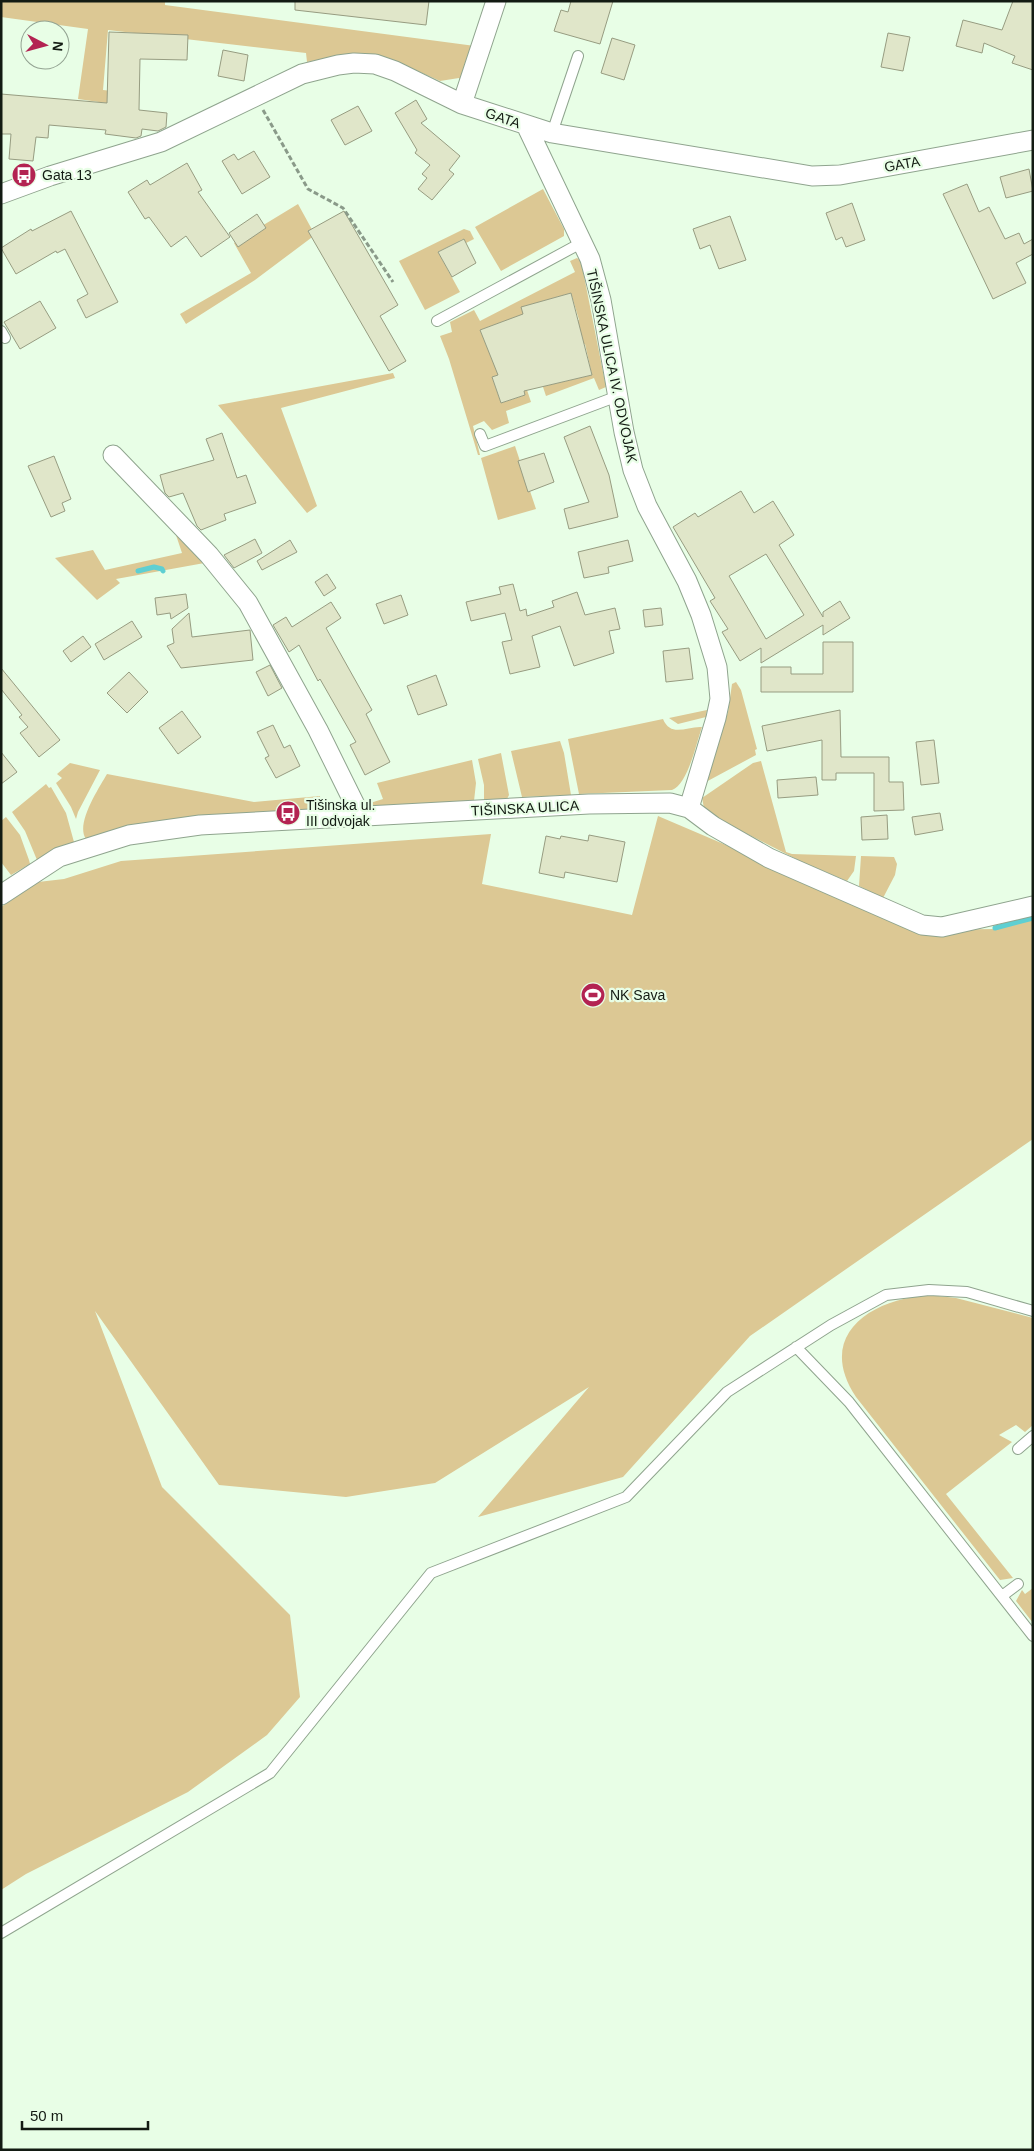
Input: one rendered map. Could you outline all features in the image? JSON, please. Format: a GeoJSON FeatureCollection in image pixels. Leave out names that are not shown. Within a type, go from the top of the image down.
{"type":"FeatureCollection","features":[{"type":"Feature","properties":{"kind":"street"},"geometry":{"type":"LineString","coordinates":[[462,104],[496,1]]}},
{"type":"Feature","properties":{"kind":"street","name":"GATA"},"geometry":{"type":"LineString","coordinates":[[1,194],[50,176],[161,142],[302,74],[338,65],[354,64],[375,64],[395,70],[462,104],[527,127],[552,133],[791,173],[827,176],[1033,140]]}},
{"type":"Feature","properties":{"kind":"street","name":"TIŠINSKA ULICA IV. ODVOJAK"},"geometry":{"type":"LineString","coordinates":[[527,127],[583,242],[601,300],[633,470],[647,506],[687,581],[717,667],[720,683],[716,720],[689,808]]}},
{"type":"Feature","properties":{"kind":"street"},"geometry":{"type":"LineString","coordinates":[[113,455],[209,555],[248,603],[318,730],[361,817]]}},
{"type":"Feature","properties":{"kind":"street","name":"TIŠINSKA ULICA"},"geometry":{"type":"LineString","coordinates":[[1,895],[59,857],[129,835],[200,825],[589,804],[670,803],[689,808],[713,826],[769,858],[922,924],[942,928],[1033,906]]}},
{"type":"Feature","properties":{"kind":"lane"},"geometry":{"type":"LineString","coordinates":[[552,133],[578,56]]}},
{"type":"Feature","properties":{"kind":"lane"},"geometry":{"type":"LineString","coordinates":[[437,321],[583,242]]}},
{"type":"Feature","properties":{"kind":"lane"},"geometry":{"type":"LineString","coordinates":[[480,434],[485,446],[618,396]]}},
{"type":"Feature","properties":{"kind":"lane"},"geometry":{"type":"LineString","coordinates":[[1,1932],[270,1773],[431,1573],[626,1497],[727,1392],[831,1325],[886,1295],[928,1290],[967,1292],[1033,1310]]}},
{"type":"Feature","properties":{"kind":"lane"},"geometry":{"type":"LineString","coordinates":[[796,1347],[849,1402],[1033,1636]]}},
{"type":"Feature","properties":{"kind":"lane"},"geometry":{"type":"LineString","coordinates":[[1018,1448],[1033,1436]]}},
{"type":"Feature","properties":{"kind":"lane"},"geometry":{"type":"LineString","coordinates":[[1002,1596],[1018,1584]]}},
{"type":"Feature","properties":{"kind":"path"},"geometry":{"type":"LineString","coordinates":[[255,97],[308,189],[343,208],[392,282]]}},
{"type":"Feature","properties":{"kind":"shaded area"},"geometry":{"type":"Polygon","coordinates":[[[1,1],[165,1],[165,5],[475,46],[460,82],[459,78],[440,81],[393,60],[357,53],[307,62],[306,53],[108,30],[103,90],[121,92],[120,105],[78,99],[88,29],[70,27],[70,20],[23,20],[1,17],[1,1]]]}},
{"type":"Feature","properties":{"kind":"shaded area"},"geometry":{"type":"Polygon","coordinates":[[[543,189],[564,229],[564,236],[501,271],[475,227],[543,189]]]}},
{"type":"Feature","properties":{"kind":"shaded area"},"geometry":{"type":"Polygon","coordinates":[[[298,204],[315,235],[255,280],[186,324],[180,314],[251,273],[234,243],[298,204]]]}},
{"type":"Feature","properties":{"kind":"shaded area"},"geometry":{"type":"Polygon","coordinates":[[[464,229],[470,231],[474,239],[466,243],[463,239],[438,252],[460,292],[425,310],[399,261],[464,229]]]}},
{"type":"Feature","properties":{"kind":"shaded area"},"geometry":{"type":"Polygon","coordinates":[[[577,258],[581,261],[606,387],[599,390],[594,378],[546,396],[541,381],[526,387],[531,402],[506,411],[509,423],[492,430],[484,421],[473,426],[480,455],[478,455],[449,359],[440,336],[452,332],[450,322],[474,310],[480,321],[575,272],[570,261],[577,258]],[[571,293],[522,307],[529,334],[579,320],[571,293]],[[505,321],[480,330],[491,357],[516,348],[505,321]],[[585,344],[537,355],[545,386],[592,375],[585,344]],[[517,369],[492,377],[501,403],[525,395],[517,369]]]}},
{"type":"Feature","properties":{"kind":"shaded area"},"geometry":{"type":"Polygon","coordinates":[[[393,373],[395,378],[281,408],[317,506],[307,513],[218,405],[393,373]]]}},
{"type":"Feature","properties":{"kind":"shaded area"},"geometry":{"type":"Polygon","coordinates":[[[515,446],[536,509],[498,520],[481,458],[515,446]]]}},
{"type":"Feature","properties":{"kind":"shaded area"},"geometry":{"type":"Polygon","coordinates":[[[184,533],[210,562],[116,579],[120,583],[97,600],[55,558],[93,550],[105,570],[182,553],[176,535],[184,533]]]}},
{"type":"Feature","properties":{"kind":"shaded area"},"geometry":{"type":"Polygon","coordinates":[[[736,682],[741,690],[757,749],[755,750],[756,755],[704,783],[728,712],[732,684],[736,682]]]}},
{"type":"Feature","properties":{"kind":"shaded area"},"geometry":{"type":"Polygon","coordinates":[[[707,710],[706,717],[678,724],[669,718],[707,710]]]}},
{"type":"Feature","properties":{"kind":"shaded area"},"geometry":{"type":"Polygon","coordinates":[[[663,719],[666,725],[675,730],[702,727],[687,772],[678,786],[672,790],[579,794],[568,739],[663,719]]]}},
{"type":"Feature","properties":{"kind":"shaded area"},"geometry":{"type":"Polygon","coordinates":[[[560,741],[564,753],[571,795],[522,797],[511,751],[560,741]]]}},
{"type":"Feature","properties":{"kind":"shaded area"},"geometry":{"type":"Polygon","coordinates":[[[501,753],[509,795],[507,799],[484,800],[484,785],[478,759],[501,753]]]}},
{"type":"Feature","properties":{"kind":"shaded area"},"geometry":{"type":"Polygon","coordinates":[[[472,760],[476,783],[474,801],[373,807],[370,803],[383,799],[377,783],[472,760]]]}},
{"type":"Feature","properties":{"kind":"shaded area"},"geometry":{"type":"Polygon","coordinates":[[[761,761],[786,852],[792,854],[856,856],[854,871],[847,881],[802,862],[714,817],[704,808],[702,798],[753,763],[761,761]]]}},
{"type":"Feature","properties":{"kind":"shaded area"},"geometry":{"type":"Polygon","coordinates":[[[70,763],[100,770],[76,819],[56,783],[62,778],[57,774],[70,763]]]}},
{"type":"Feature","properties":{"kind":"shaded area"},"geometry":{"type":"Polygon","coordinates":[[[107,774],[254,802],[320,796],[321,810],[86,839],[83,832],[89,806],[107,774]]]}},
{"type":"Feature","properties":{"kind":"shaded area"},"geometry":{"type":"Polygon","coordinates":[[[46,784],[49,788],[51,787],[66,813],[74,842],[37,860],[25,831],[12,812],[46,784]]]}},
{"type":"Feature","properties":{"kind":"shaded area"},"geometry":{"type":"Polygon","coordinates":[[[658,816],[925,930],[995,929],[1033,920],[1033,1139],[750,1336],[623,1477],[478,1517],[589,1387],[435,1483],[346,1497],[219,1485],[95,1311],[162,1487],[290,1615],[300,1697],[267,1735],[188,1792],[26,1874],[1,1890],[1,907],[38,882],[64,879],[121,861],[491,834],[482,884],[632,915],[658,816]]]}},
{"type":"Feature","properties":{"kind":"shaded area"},"geometry":{"type":"Polygon","coordinates":[[[6,817],[20,835],[30,864],[11,875],[1,862],[1,821],[6,817]]]}},
{"type":"Feature","properties":{"kind":"shaded area"},"geometry":{"type":"Polygon","coordinates":[[[861,856],[894,857],[897,864],[895,875],[883,898],[859,886],[861,856]]]}},
{"type":"Feature","properties":{"kind":"shaded area"},"geometry":{"type":"Polygon","coordinates":[[[929,1295],[956,1298],[1033,1318],[1033,1425],[1025,1432],[1016,1425],[999,1435],[1012,1442],[946,1494],[1013,1578],[1000,1580],[856,1397],[845,1375],[842,1355],[846,1339],[855,1324],[887,1304],[929,1295]]]}},
{"type":"Feature","properties":{"kind":"shaded area"},"geometry":{"type":"Polygon","coordinates":[[[1033,1588],[1033,1623],[1016,1601],[1022,1590],[1025,1594],[1033,1588]]]}},
{"type":"Feature","properties":{"kind":"building"},"geometry":{"type":"Polygon","coordinates":[[[295,1],[429,1],[426,25],[295,10],[295,1]]]}},
{"type":"Feature","properties":{"kind":"building"},"geometry":{"type":"Polygon","coordinates":[[[571,1],[613,1],[600,44],[554,31],[561,10],[568,12],[571,1]]]}},
{"type":"Feature","properties":{"kind":"building"},"geometry":{"type":"Polygon","coordinates":[[[1013,1],[1033,1],[1033,70],[1012,63],[1015,56],[984,43],[982,53],[956,46],[963,20],[1002,30],[1013,1]]]}},
{"type":"Feature","properties":{"kind":"building"},"geometry":{"type":"Polygon","coordinates":[[[109,32],[188,35],[187,60],[140,59],[139,110],[167,113],[166,127],[158,131],[142,129],[141,136],[136,138],[105,134],[106,130],[49,125],[48,138],[36,137],[33,161],[9,159],[11,134],[1,134],[1,94],[107,103],[109,32]]]}},
{"type":"Feature","properties":{"kind":"building"},"geometry":{"type":"Polygon","coordinates":[[[888,33],[910,37],[903,71],[881,67],[888,33]]]}},
{"type":"Feature","properties":{"kind":"building"},"geometry":{"type":"Polygon","coordinates":[[[612,38],[635,45],[624,80],[601,73],[612,38]]]}},
{"type":"Feature","properties":{"kind":"building"},"geometry":{"type":"Polygon","coordinates":[[[223,50],[248,55],[244,81],[218,76],[223,50]]]}},
{"type":"Feature","properties":{"kind":"building"},"geometry":{"type":"Polygon","coordinates":[[[416,100],[427,119],[421,123],[460,156],[449,170],[454,174],[432,200],[418,189],[427,178],[422,174],[430,165],[415,153],[417,150],[395,113],[416,100]]]}},
{"type":"Feature","properties":{"kind":"building"},"geometry":{"type":"Polygon","coordinates":[[[358,106],[372,131],[345,145],[331,120],[358,106]]]}},
{"type":"Feature","properties":{"kind":"building"},"geometry":{"type":"Polygon","coordinates":[[[254,151],[270,177],[242,194],[222,161],[234,154],[238,160],[254,151]]]}},
{"type":"Feature","properties":{"kind":"building"},"geometry":{"type":"Polygon","coordinates":[[[187,163],[202,190],[198,192],[230,237],[201,257],[186,236],[171,247],[149,217],[145,219],[128,192],[147,180],[150,185],[187,163]]]}},
{"type":"Feature","properties":{"kind":"building"},"geometry":{"type":"Polygon","coordinates":[[[1029,169],[1033,191],[1006,198],[1000,177],[1029,169]]]}},
{"type":"Feature","properties":{"kind":"building"},"geometry":{"type":"Polygon","coordinates":[[[967,184],[979,212],[989,207],[1005,239],[1019,233],[1024,244],[1033,239],[1033,254],[1016,263],[1026,283],[993,299],[943,194],[967,184]]]}},
{"type":"Feature","properties":{"kind":"building"},"geometry":{"type":"Polygon","coordinates":[[[852,203],[865,240],[846,247],[842,237],[836,240],[826,213],[852,203]]]}},
{"type":"Feature","properties":{"kind":"building"},"geometry":{"type":"Polygon","coordinates":[[[71,211],[118,302],[86,318],[77,300],[88,294],[65,249],[57,253],[56,251],[16,274],[1,248],[31,229],[32,231],[71,211]]]}},
{"type":"Feature","properties":{"kind":"building"},"geometry":{"type":"Polygon","coordinates":[[[344,211],[398,305],[380,316],[406,361],[389,371],[308,231],[344,211]]]}},
{"type":"Feature","properties":{"kind":"building"},"geometry":{"type":"Polygon","coordinates":[[[257,214],[266,228],[238,247],[229,233],[257,214]]]}},
{"type":"Feature","properties":{"kind":"building"},"geometry":{"type":"Polygon","coordinates":[[[730,216],[746,260],[719,269],[710,245],[700,249],[693,229],[730,216]]]}},
{"type":"Feature","properties":{"kind":"building"},"geometry":{"type":"Polygon","coordinates":[[[464,239],[476,263],[452,277],[438,252],[464,239]]]}},
{"type":"Feature","properties":{"kind":"building"},"geometry":{"type":"Polygon","coordinates":[[[571,293],[592,375],[524,391],[525,395],[501,403],[492,377],[498,375],[480,330],[523,314],[521,307],[571,293]]]}},
{"type":"Feature","properties":{"kind":"building"},"geometry":{"type":"Polygon","coordinates":[[[40,301],[56,328],[20,349],[4,322],[40,301]]]}},
{"type":"Feature","properties":{"kind":"building"},"geometry":{"type":"Polygon","coordinates":[[[590,426],[609,475],[618,517],[569,529],[564,509],[589,502],[564,437],[590,426]]]}},
{"type":"Feature","properties":{"kind":"building"},"geometry":{"type":"Polygon","coordinates":[[[222,433],[237,478],[246,475],[256,503],[224,514],[226,520],[201,530],[197,526],[183,493],[169,497],[165,493],[160,475],[214,460],[206,439],[222,433]]]}},
{"type":"Feature","properties":{"kind":"building"},"geometry":{"type":"Polygon","coordinates":[[[544,453],[554,482],[528,492],[518,461],[544,453]]]}},
{"type":"Feature","properties":{"kind":"building"},"geometry":{"type":"Polygon","coordinates":[[[54,456],[71,499],[62,503],[65,511],[51,517],[28,466],[54,456]]]}},
{"type":"Feature","properties":{"kind":"building"},"geometry":{"type":"Polygon","coordinates":[[[741,491],[754,513],[773,501],[794,535],[779,545],[823,617],[823,612],[840,601],[850,618],[823,635],[823,625],[761,663],[761,648],[740,661],[722,632],[728,629],[710,601],[715,598],[673,527],[695,513],[698,517],[741,491]],[[766,554],[729,576],[766,639],[804,615],[766,554]]]}},
{"type":"Feature","properties":{"kind":"building"},"geometry":{"type":"Polygon","coordinates":[[[255,539],[262,553],[234,568],[224,555],[255,539]]]}},
{"type":"Feature","properties":{"kind":"building"},"geometry":{"type":"Polygon","coordinates":[[[290,540],[297,552],[262,570],[257,561],[290,540]]]}},
{"type":"Feature","properties":{"kind":"building"},"geometry":{"type":"Polygon","coordinates":[[[628,540],[633,561],[608,567],[609,573],[584,578],[578,552],[628,540]]]}},
{"type":"Feature","properties":{"kind":"building"},"geometry":{"type":"Polygon","coordinates":[[[327,574],[336,588],[324,596],[315,582],[327,574]]]}},
{"type":"Feature","properties":{"kind":"building"},"geometry":{"type":"Polygon","coordinates":[[[513,584],[520,611],[526,609],[527,616],[554,607],[552,601],[577,592],[585,615],[615,608],[620,629],[609,631],[614,653],[574,666],[560,626],[532,636],[540,667],[510,674],[502,642],[512,640],[505,613],[471,621],[466,602],[501,594],[499,587],[513,584]]]}},
{"type":"Feature","properties":{"kind":"building"},"geometry":{"type":"Polygon","coordinates":[[[186,594],[188,608],[171,619],[170,613],[157,615],[155,598],[186,594]]]}},
{"type":"Feature","properties":{"kind":"building"},"geometry":{"type":"Polygon","coordinates":[[[401,595],[408,615],[384,624],[376,604],[401,595]]]}},
{"type":"Feature","properties":{"kind":"building"},"geometry":{"type":"Polygon","coordinates":[[[331,602],[341,618],[326,628],[372,710],[366,714],[390,762],[365,775],[350,745],[356,742],[320,679],[318,681],[299,645],[289,652],[273,625],[286,617],[292,627],[331,602]]]}},
{"type":"Feature","properties":{"kind":"building"},"geometry":{"type":"Polygon","coordinates":[[[661,608],[663,625],[645,627],[643,610],[661,608]]]}},
{"type":"Feature","properties":{"kind":"building"},"geometry":{"type":"Polygon","coordinates":[[[189,613],[192,637],[250,630],[253,660],[181,668],[167,646],[174,643],[172,629],[189,613]]]}},
{"type":"Feature","properties":{"kind":"building"},"geometry":{"type":"Polygon","coordinates":[[[132,621],[142,637],[104,660],[95,644],[132,621]]]}},
{"type":"Feature","properties":{"kind":"building"},"geometry":{"type":"Polygon","coordinates":[[[83,636],[91,647],[71,662],[63,651],[83,636]]]}},
{"type":"Feature","properties":{"kind":"building"},"geometry":{"type":"Polygon","coordinates":[[[823,642],[853,642],[853,692],[761,692],[761,667],[791,667],[791,674],[823,674],[823,642]]]}},
{"type":"Feature","properties":{"kind":"building"},"geometry":{"type":"Polygon","coordinates":[[[689,648],[693,679],[666,682],[663,651],[689,648]]]}},
{"type":"Feature","properties":{"kind":"building"},"geometry":{"type":"Polygon","coordinates":[[[270,665],[282,688],[268,696],[256,672],[270,665]]]}},
{"type":"Feature","properties":{"kind":"building"},"geometry":{"type":"Polygon","coordinates":[[[1,668],[60,740],[39,757],[20,733],[28,727],[19,717],[22,715],[1,689],[1,668]]]}},
{"type":"Feature","properties":{"kind":"building"},"geometry":{"type":"Polygon","coordinates":[[[129,672],[148,692],[127,713],[107,693],[129,672]]]}},
{"type":"Feature","properties":{"kind":"building"},"geometry":{"type":"Polygon","coordinates":[[[436,675],[447,705],[418,715],[407,686],[436,675]]]}},
{"type":"Feature","properties":{"kind":"building"},"geometry":{"type":"Polygon","coordinates":[[[840,710],[841,757],[889,757],[889,782],[903,782],[904,810],[874,811],[874,773],[836,773],[836,780],[822,780],[822,740],[767,751],[762,726],[840,710]]]}},
{"type":"Feature","properties":{"kind":"building"},"geometry":{"type":"Polygon","coordinates":[[[182,711],[201,737],[178,754],[159,728],[182,711]]]}},
{"type":"Feature","properties":{"kind":"building"},"geometry":{"type":"Polygon","coordinates":[[[273,725],[284,748],[290,745],[300,766],[276,778],[265,758],[269,756],[257,732],[273,725]]]}},
{"type":"Feature","properties":{"kind":"building"},"geometry":{"type":"Polygon","coordinates":[[[934,740],[939,783],[921,785],[916,742],[934,740]]]}},
{"type":"Feature","properties":{"kind":"building"},"geometry":{"type":"Polygon","coordinates":[[[1,752],[17,772],[1,784],[1,752]]]}},
{"type":"Feature","properties":{"kind":"building"},"geometry":{"type":"Polygon","coordinates":[[[816,777],[818,795],[778,798],[777,780],[816,777]]]}},
{"type":"Feature","properties":{"kind":"building"},"geometry":{"type":"Polygon","coordinates":[[[940,813],[943,830],[915,835],[912,817],[940,813]]]}},
{"type":"Feature","properties":{"kind":"building"},"geometry":{"type":"Polygon","coordinates":[[[887,815],[888,839],[862,840],[861,817],[887,815]]]}},
{"type":"Feature","properties":{"kind":"building"},"geometry":{"type":"Polygon","coordinates":[[[589,835],[625,842],[617,882],[565,872],[564,878],[539,873],[546,836],[560,839],[561,836],[588,841],[589,835]]]}},
{"type":"Feature","properties":{"kind":"waterway"},"geometry":{"type":"LineString","coordinates":[[138,571],[154,567],[163,571]]}},
{"type":"Feature","properties":{"kind":"waterway"},"geometry":{"type":"LineString","coordinates":[[995,928],[1033,918]]}},
{"type":"Feature","properties":{"kind":"place","name":"Gata 13"},"geometry":{"type":"Point","coordinates":[24,175]}},
{"type":"Feature","properties":{"kind":"place","name":"Tišinska ul. III odvojak"},"geometry":{"type":"Point","coordinates":[288,813]}},
{"type":"Feature","properties":{"kind":"place","name":"NK Sava"},"geometry":{"type":"Point","coordinates":[593,995]}}]}
